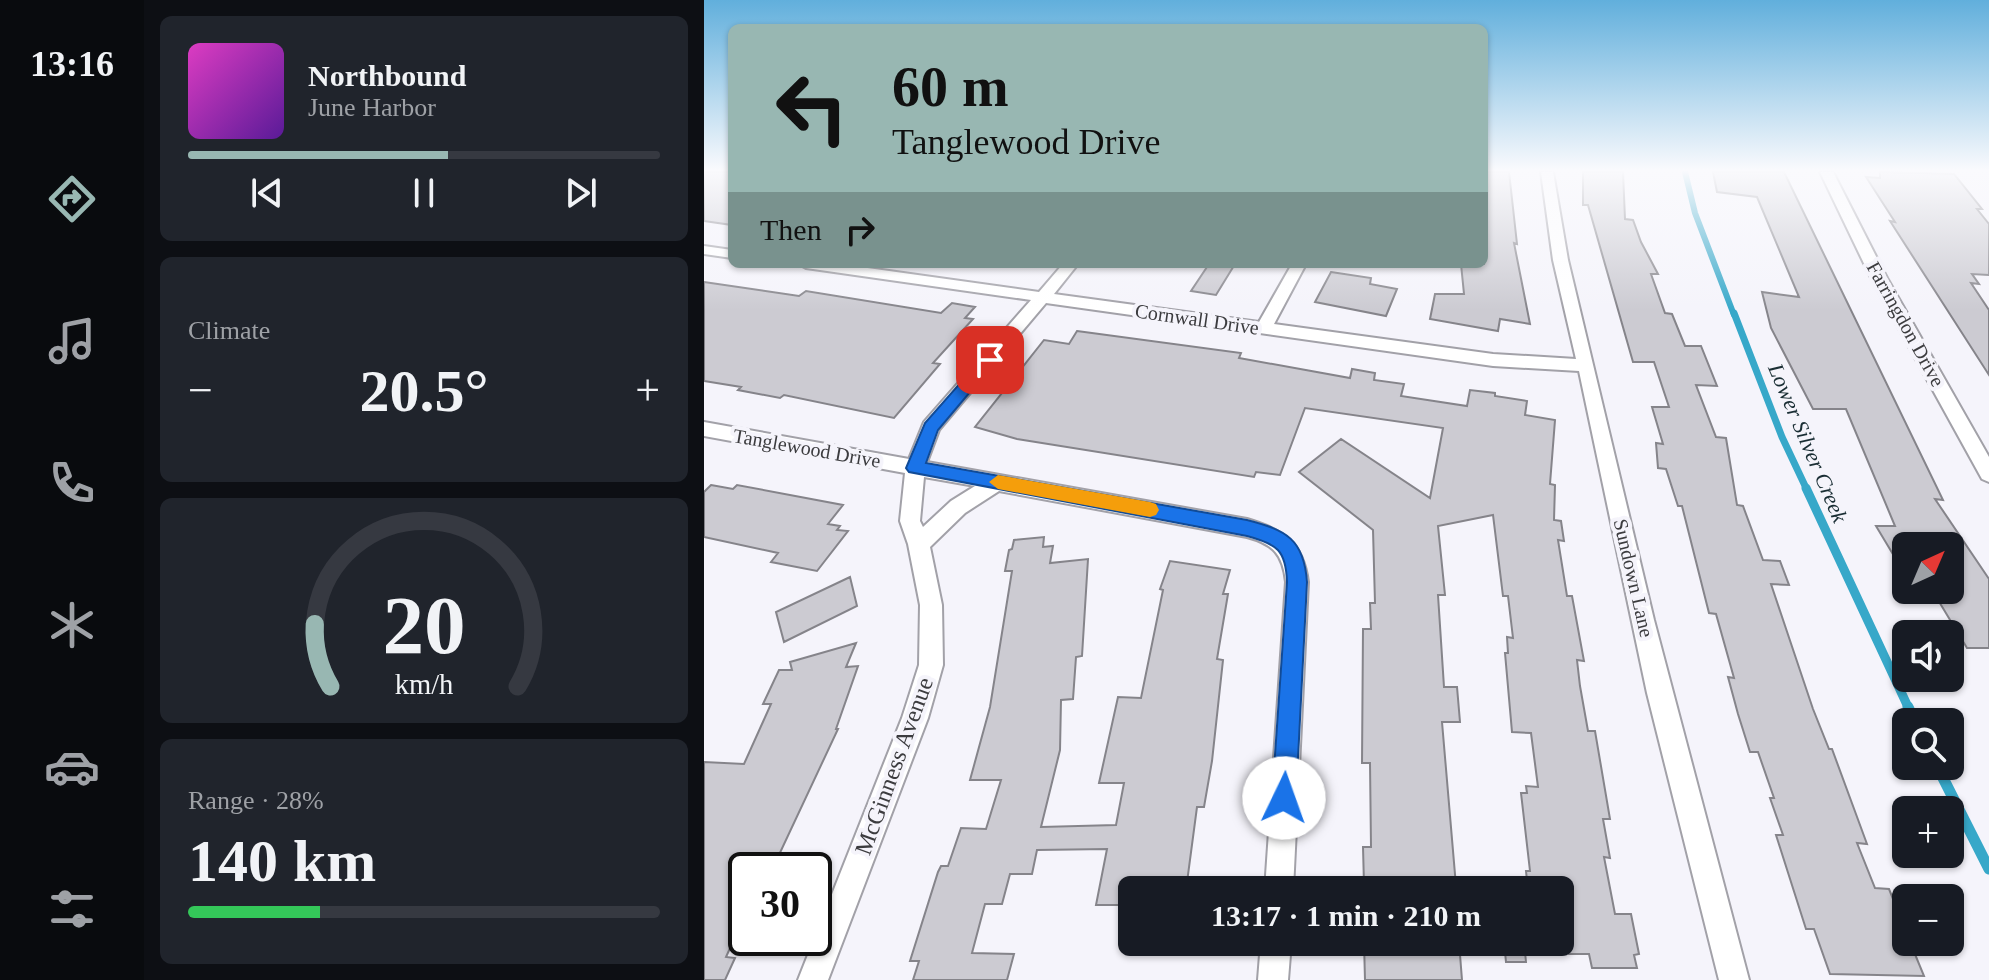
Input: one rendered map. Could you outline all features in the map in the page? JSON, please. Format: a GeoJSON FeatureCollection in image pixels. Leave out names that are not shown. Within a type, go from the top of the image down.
{"type":"FeatureCollection","features":[{"type":"Feature","properties":{"kind":"street","name":"Sundown Lane"},"geometry":{"type":"LineString","coordinates":[[1550,218],[1587,366],[1693,835],[1734,980]]}},
{"type":"Feature","properties":{"kind":"street","name":"Farringdon Drive"},"geometry":{"type":"LineString","coordinates":[[1849,218],[1879,278],[1989,474]]}},
{"type":"Feature","properties":{"kind":"street"},"geometry":{"type":"LineString","coordinates":[[704,250],[728,253]]}},
{"type":"Feature","properties":{"kind":"street","name":"Cornwall Drive"},"geometry":{"type":"LineString","coordinates":[[835,268],[1493,360],[1587,366]]}},
{"type":"Feature","properties":{"kind":"street","name":"McGinness Avenue"},"geometry":{"type":"LineString","coordinates":[[813,980],[915,718],[931,665],[931,605],[919,544],[910,521],[915,468],[931,427],[1068,268]]}},
{"type":"Feature","properties":{"kind":"street"},"geometry":{"type":"LineString","coordinates":[[1264,328],[1297,268]]}},
{"type":"Feature","properties":{"kind":"street","name":"Tanglewood Drive"},"geometry":{"type":"LineString","coordinates":[[704,429],[1247,528],[1268,533],[1286,544],[1296,562],[1297,582],[1280,876]]}},
{"type":"Feature","properties":{"kind":"street"},"geometry":{"type":"LineString","coordinates":[[919,544],[958,507],[997,482]]}},
{"type":"Feature","properties":{"kind":"street"},"geometry":{"type":"LineString","coordinates":[[1273,980],[1275,956]]}},
{"type":"Feature","properties":{"kind":"building"},"geometry":{"type":"Polygon","coordinates":[[[704,218],[728,218],[728,224],[704,221],[704,218]]]}},
{"type":"Feature","properties":{"kind":"building"},"geometry":{"type":"Polygon","coordinates":[[[1488,218],[1514,218],[1517,244],[1514,243],[1530,324],[1500,319],[1498,331],[1430,319],[1435,294],[1464,294],[1461,268],[1488,268],[1488,218]]]}},
{"type":"Feature","properties":{"kind":"building"},"geometry":{"type":"Polygon","coordinates":[[[1592,218],[1633,220],[1658,274],[1651,274],[1665,313],[1672,314],[1685,346],[1701,346],[1717,386],[1696,385],[1716,437],[1726,438],[1737,505],[1743,506],[1763,560],[1780,561],[1789,585],[1771,584],[1813,709],[1829,749],[1832,749],[1867,844],[1857,843],[1875,888],[1889,889],[1892,896],[1892,956],[1916,956],[1924,976],[1830,974],[1814,929],[1806,929],[1776,835],[1783,835],[1770,798],[1774,798],[1758,752],[1750,752],[1738,714],[1728,677],[1734,678],[1716,614],[1709,613],[1682,506],[1678,506],[1666,469],[1658,468],[1656,443],[1663,444],[1652,407],[1669,407],[1654,362],[1633,362],[1592,218]]]}},
{"type":"Feature","properties":{"kind":"building"},"geometry":{"type":"Polygon","coordinates":[[[1766,218],[1806,218],[1943,500],[1935,499],[1957,532],[1892,532],[1892,553],[1876,526],[1895,526],[1846,409],[1813,409],[1771,328],[1762,292],[1799,297],[1766,218]]]}},
{"type":"Feature","properties":{"kind":"building"},"geometry":{"type":"Polygon","coordinates":[[[1892,218],[1984,218],[1989,224],[1989,275],[1972,274],[1979,284],[1971,283],[1989,310],[1989,375],[1890,221],[1895,222],[1892,218]]]}},
{"type":"Feature","properties":{"kind":"building"},"geometry":{"type":"Polygon","coordinates":[[[1206,268],[1233,268],[1216,295],[1191,291],[1206,268]]]}},
{"type":"Feature","properties":{"kind":"building"},"geometry":{"type":"Polygon","coordinates":[[[1331,272],[1371,278],[1370,284],[1397,289],[1386,316],[1315,302],[1331,272]]]}},
{"type":"Feature","properties":{"kind":"building"},"geometry":{"type":"Polygon","coordinates":[[[704,282],[799,296],[806,291],[941,313],[952,303],[975,307],[965,318],[973,319],[933,363],[940,364],[894,418],[704,381],[704,282]]]}},
{"type":"Feature","properties":{"kind":"building"},"geometry":{"type":"Polygon","coordinates":[[[1077,331],[1241,353],[1239,358],[1350,378],[1352,369],[1375,373],[1374,380],[1404,384],[1401,396],[1467,406],[1470,390],[1495,393],[1495,396],[1527,401],[1525,415],[1555,420],[1550,484],[1555,485],[1554,520],[1561,521],[1564,541],[1558,540],[1567,596],[1572,596],[1584,661],[1577,660],[1580,686],[1588,731],[1595,731],[1610,819],[1603,819],[1610,858],[1604,857],[1615,914],[1631,914],[1639,954],[1634,955],[1637,968],[1592,968],[1589,954],[1574,954],[1574,876],[1527,876],[1526,871],[1530,871],[1521,793],[1527,793],[1526,786],[1538,787],[1531,733],[1512,732],[1505,653],[1508,653],[1507,637],[1513,638],[1508,596],[1503,596],[1493,515],[1438,526],[1445,595],[1438,595],[1444,687],[1457,687],[1460,722],[1442,722],[1455,876],[1364,876],[1363,847],[1371,847],[1370,763],[1362,763],[1363,629],[1371,629],[1370,603],[1375,603],[1373,530],[1299,472],[1341,439],[1430,498],[1443,428],[1305,408],[1280,475],[1256,472],[1254,477],[1017,439],[975,427],[1044,340],[1069,344],[1077,331]]]}},
{"type":"Feature","properties":{"kind":"building"},"geometry":{"type":"Polygon","coordinates":[[[711,485],[733,489],[737,485],[843,505],[828,524],[840,526],[837,530],[848,531],[817,571],[771,562],[778,553],[704,537],[704,492],[711,485]]]}},
{"type":"Feature","properties":{"kind":"building"},"geometry":{"type":"Polygon","coordinates":[[[1044,537],[1043,547],[1053,546],[1050,563],[1088,559],[1082,656],[1076,657],[1073,699],[1061,700],[1060,750],[1041,827],[1116,825],[1124,783],[1099,783],[1118,697],[1141,698],[1163,590],[1160,589],[1170,561],[1230,570],[1223,594],[1228,594],[1217,659],[1223,660],[1204,807],[1197,807],[1188,876],[1118,876],[1118,905],[1096,905],[1107,849],[1037,850],[1032,874],[1010,874],[1002,904],[985,904],[972,953],[1014,954],[1007,980],[913,980],[919,961],[910,961],[938,872],[941,866],[948,866],[961,828],[986,829],[1001,780],[970,780],[990,707],[1012,571],[1005,571],[1014,540],[1044,537]]]}},
{"type":"Feature","properties":{"kind":"building"},"geometry":{"type":"Polygon","coordinates":[[[1964,542],[1989,579],[1989,648],[1967,648],[1964,643],[1964,620],[1950,620],[1940,604],[1964,604],[1964,542]]]}},
{"type":"Feature","properties":{"kind":"building"},"geometry":{"type":"Polygon","coordinates":[[[850,577],[857,606],[784,642],[776,612],[850,577]]]}},
{"type":"Feature","properties":{"kind":"building"},"geometry":{"type":"Polygon","coordinates":[[[856,643],[846,667],[858,666],[838,729],[780,852],[728,852],[726,957],[735,958],[725,980],[704,980],[704,762],[744,764],[771,704],[763,704],[779,670],[792,670],[790,662],[856,643]]]}},
{"type":"Feature","properties":{"kind":"building"},"geometry":{"type":"Polygon","coordinates":[[[1364,956],[1460,956],[1462,980],[1365,980],[1364,956]]]}},
{"type":"Feature","properties":{"kind":"building"},"geometry":{"type":"Polygon","coordinates":[[[1505,956],[1525,956],[1526,962],[1506,962],[1505,956]]]}},
{"type":"Feature","properties":{"kind":"waterway","name":"Lower Silver Creek"},"geometry":{"type":"LineString","coordinates":[[1697,218],[1734,315]]}},
{"type":"Feature","properties":{"kind":"waterway","name":"Lower Silver Creek"},"geometry":{"type":"LineString","coordinates":[[1734,313],[1782,437],[1807,490]]}},
{"type":"Feature","properties":{"kind":"waterway","name":"Lower Silver Creek"},"geometry":{"type":"LineString","coordinates":[[1806,488],[1909,708]]}},
{"type":"Feature","properties":{"kind":"waterway","name":"Lower Silver Creek"},"geometry":{"type":"LineString","coordinates":[[1944,780],[1989,869]]}},
{"type":"Feature","properties":{"kind":"slow traffic"},"geometry":{"type":"LineString","coordinates":[[998,482],[1150,510]]}},
{"type":"Feature","properties":{"kind":"route"},"geometry":{"type":"LineString","coordinates":[[990,360],[931,427],[915,468],[1247,528],[1268,533],[1286,544],[1296,562],[1297,582],[1284,798]]}}]}
